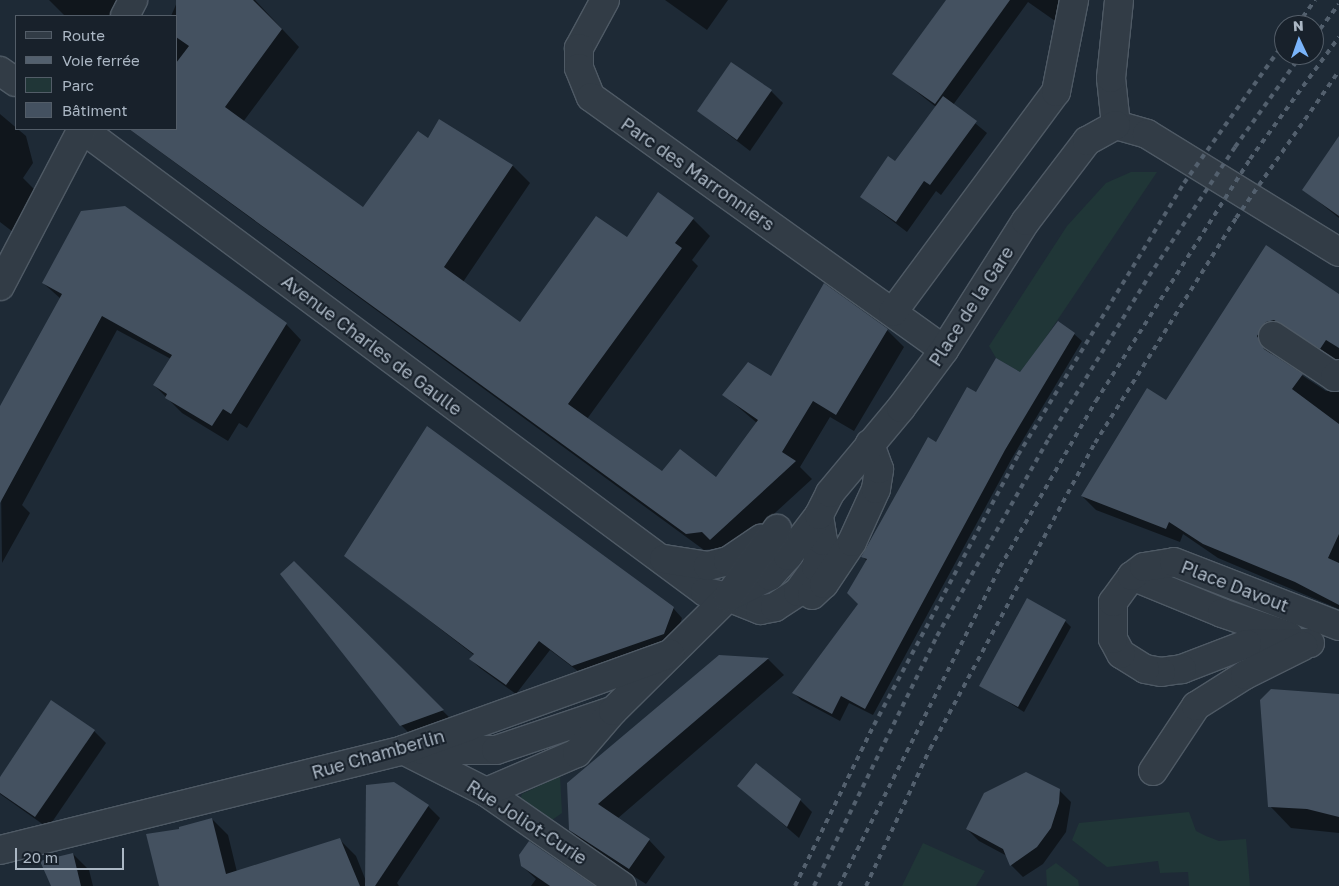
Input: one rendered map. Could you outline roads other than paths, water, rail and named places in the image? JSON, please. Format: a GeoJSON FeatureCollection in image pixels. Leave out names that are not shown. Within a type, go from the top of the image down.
{"type":"FeatureCollection","features":[{"type":"Feature","properties":{"kind":"street"},"geometry":{"type":"LineString","coordinates":[[126,15],[133,0]]}},
{"type":"Feature","properties":{"kind":"street","name":"Parc des Marronniers"},"geometry":{"type":"LineString","coordinates":[[605,0],[579,48],[579,68],[591,97],[944,350]]}},
{"type":"Feature","properties":{"kind":"street"},"geometry":{"type":"LineString","coordinates":[[893,312],[1056,92],[1074,0]]}},
{"type":"Feature","properties":{"kind":"street"},"geometry":{"type":"LineString","coordinates":[[1119,0],[1111,78],[1116,124],[1147,134],[1339,252]]}},
{"type":"Feature","properties":{"kind":"street"},"geometry":{"type":"LineString","coordinates":[[0,71],[15,81]]}},
{"type":"Feature","properties":{"kind":"street","name":"Place de la Gare"},"geometry":{"type":"LineString","coordinates":[[728,597],[770,576],[944,350],[1026,221],[1087,141],[1116,124]]}},
{"type":"Feature","properties":{"kind":"street"},"geometry":{"type":"LineString","coordinates":[[0,286],[81,130]]}},
{"type":"Feature","properties":{"kind":"street","name":"Avenue Charles de Gaulle"},"geometry":{"type":"LineString","coordinates":[[83,130],[705,592],[728,597]]}},
{"type":"Feature","properties":{"kind":"street"},"geometry":{"type":"LineString","coordinates":[[1273,336],[1335,377],[1339,374]]}},
{"type":"Feature","properties":{"kind":"street"},"geometry":{"type":"LineString","coordinates":[[728,597],[756,618],[789,615],[824,584],[852,542],[876,489],[879,469],[870,444]]}},
{"type":"Feature","properties":{"kind":"street","name":"Place de la Gare"},"geometry":{"type":"LineString","coordinates":[[728,562],[777,528],[825,504]]}},
{"type":"Feature","properties":{"kind":"street","name":"Place de la Gare"},"geometry":{"type":"LineString","coordinates":[[728,597],[777,528]]}},
{"type":"Feature","properties":{"kind":"street","name":"Avenue Charles de Gaulle"},"geometry":{"type":"LineString","coordinates":[[663,559],[708,566],[728,562]]}},
{"type":"Feature","properties":{"kind":"street","name":"Place Davout"},"geometry":{"type":"LineString","coordinates":[[1158,562],[1174,562],[1339,627],[1310,643],[1247,644],[1182,670],[1161,672],[1144,669],[1121,654],[1113,639],[1113,602],[1132,576],[1158,562]]}},
{"type":"Feature","properties":{"kind":"street","name":"Place Davout"},"geometry":{"type":"LineString","coordinates":[[1132,576],[1222,613],[1310,643]]}},
{"type":"Feature","properties":{"kind":"street","name":"Rue Chamberlin"},"geometry":{"type":"LineString","coordinates":[[0,850],[403,750],[670,654],[728,597]]}},
{"type":"Feature","properties":{"kind":"street"},"geometry":{"type":"LineString","coordinates":[[1153,771],[1196,706],[1245,675],[1310,643]]}},
{"type":"Feature","properties":{"kind":"street"},"geometry":{"type":"LineString","coordinates":[[486,792],[578,753],[613,711],[670,654]]}},
{"type":"Feature","properties":{"kind":"street"},"geometry":{"type":"LineString","coordinates":[[403,750],[496,750],[613,711]]}},
{"type":"Feature","properties":{"kind":"street","name":"Rue Joliot-Curie"},"geometry":{"type":"LineString","coordinates":[[403,750],[486,792],[622,886]]}},
{"type":"Feature","properties":{"kind":"railway"},"geometry":{"type":"LineString","coordinates":[[1304,15],[1315,0]]}},
{"type":"Feature","properties":{"kind":"railway"},"geometry":{"type":"LineString","coordinates":[[1324,24],[1339,4]]}},
{"type":"Feature","properties":{"kind":"railway"},"geometry":{"type":"LineString","coordinates":[[839,886],[1000,567],[1096,401],[1250,159],[1339,37]]}},
{"type":"Feature","properties":{"kind":"railway"},"geometry":{"type":"LineString","coordinates":[[795,886],[874,725],[1018,455],[1184,183],[1274,57]]}},
{"type":"Feature","properties":{"kind":"railway"},"geometry":{"type":"LineString","coordinates":[[814,886],[937,636],[1049,438],[1149,276],[1235,147],[1294,65]]}},
{"type":"Feature","properties":{"kind":"railway"},"geometry":{"type":"LineString","coordinates":[[866,886],[930,749],[1095,443],[1236,218],[1339,71]]}}]}
